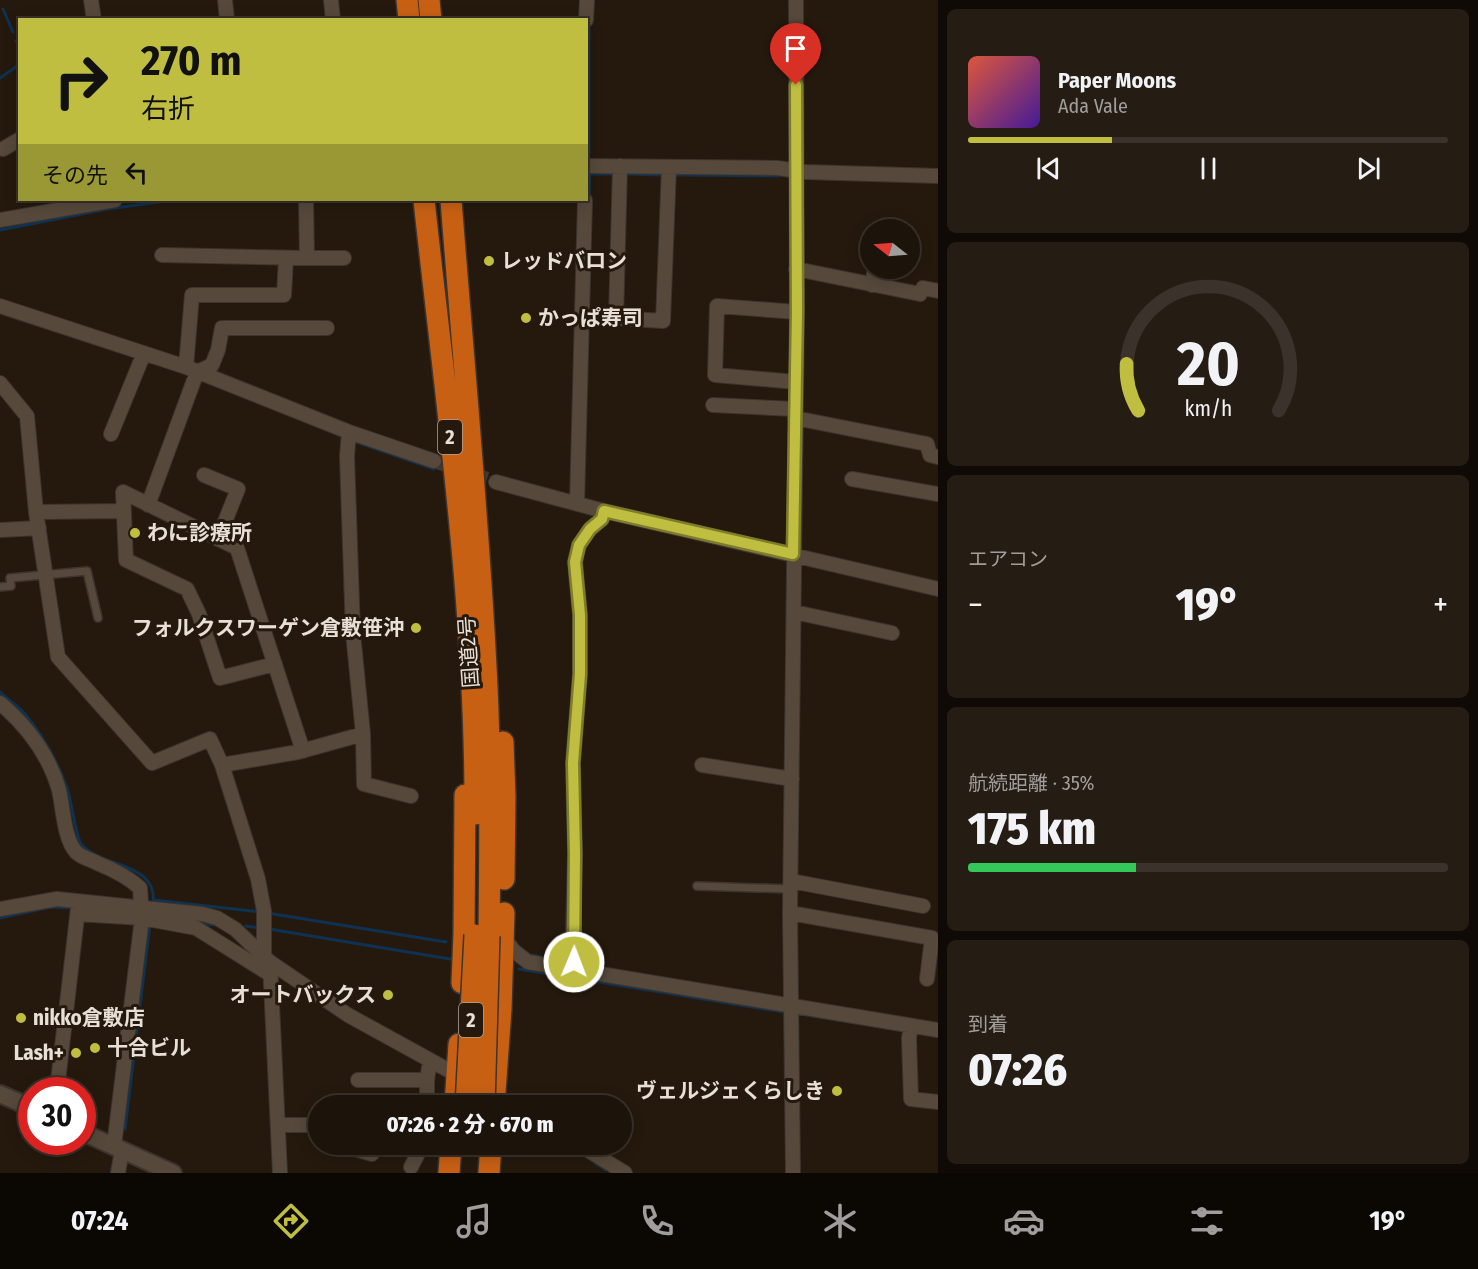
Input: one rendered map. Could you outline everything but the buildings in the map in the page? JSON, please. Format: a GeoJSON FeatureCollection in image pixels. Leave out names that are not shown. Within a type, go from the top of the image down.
{"type":"FeatureCollection","features":[{"type":"Feature","properties":{"kind":"highway"},"geometry":{"type":"LineString","coordinates":[[407,0],[409,18]]}},
{"type":"Feature","properties":{"kind":"highway"},"geometry":{"type":"LineString","coordinates":[[429,0],[431,18]]}},
{"type":"Feature","properties":{"kind":"highway","name":"国道2号"},"geometry":{"type":"LineString","coordinates":[[424,201],[459,524],[471,675],[476,793],[489,936],[467,1095]]}},
{"type":"Feature","properties":{"kind":"highway","name":"国道2号"},"geometry":{"type":"LineString","coordinates":[[451,201],[479,544],[486,668],[490,794],[484,1095]]}},
{"type":"Feature","properties":{"kind":"highway"},"geometry":{"type":"LineString","coordinates":[[456,1095],[465,934],[464,704],[471,675]]}},
{"type":"Feature","properties":{"kind":"highway"},"geometry":{"type":"LineString","coordinates":[[489,936],[501,1009],[495,1095]]}},
{"type":"Feature","properties":{"kind":"highway"},"geometry":{"type":"LineString","coordinates":[[449,1173],[451,1155]]}},
{"type":"Feature","properties":{"kind":"highway"},"geometry":{"type":"LineString","coordinates":[[462,1173],[463,1155]]}},
{"type":"Feature","properties":{"kind":"highway"},"geometry":{"type":"LineString","coordinates":[[479,1173],[480,1155]]}},
{"type":"Feature","properties":{"kind":"highway"},"geometry":{"type":"LineString","coordinates":[[489,1173],[490,1155]]}},
{"type":"Feature","properties":{"kind":"street"},"geometry":{"type":"LineString","coordinates":[[91,0],[94,18]]}},
{"type":"Feature","properties":{"kind":"street"},"geometry":{"type":"LineString","coordinates":[[225,0],[227,18]]}},
{"type":"Feature","properties":{"kind":"street"},"geometry":{"type":"LineString","coordinates":[[331,0],[333,18]]}},
{"type":"Feature","properties":{"kind":"street"},"geometry":{"type":"LineString","coordinates":[[586,0],[586,18]]}},
{"type":"Feature","properties":{"kind":"street"},"geometry":{"type":"LineString","coordinates":[[793,1173],[790,913],[793,554],[798,416],[796,382],[796,0]]}},
{"type":"Feature","properties":{"kind":"street"},"geometry":{"type":"LineString","coordinates":[[3,149],[18,140]]}},
{"type":"Feature","properties":{"kind":"street"},"geometry":{"type":"LineString","coordinates":[[588,165],[619,171],[669,172],[777,168],[938,176]]}},
{"type":"Feature","properties":{"kind":"street"},"geometry":{"type":"LineString","coordinates":[[619,171],[616,318],[663,321],[669,172]]}},
{"type":"Feature","properties":{"kind":"street"},"geometry":{"type":"LineString","coordinates":[[0,220],[109,201]]}},
{"type":"Feature","properties":{"kind":"street"},"geometry":{"type":"LineString","coordinates":[[306,201],[307,258]]}},
{"type":"Feature","properties":{"kind":"street"},"geometry":{"type":"LineString","coordinates":[[577,504],[585,201]]}},
{"type":"Feature","properties":{"kind":"street"},"geometry":{"type":"LineString","coordinates":[[162,255],[344,258]]}},
{"type":"Feature","properties":{"kind":"street"},"geometry":{"type":"LineString","coordinates":[[148,505],[194,373],[192,295],[284,295],[286,258]]}},
{"type":"Feature","properties":{"kind":"street"},"geometry":{"type":"LineString","coordinates":[[796,269],[920,294],[923,288],[938,291]]}},
{"type":"Feature","properties":{"kind":"street"},"geometry":{"type":"LineString","coordinates":[[872,285],[873,279]]}},
{"type":"Feature","properties":{"kind":"street"},"geometry":{"type":"LineString","coordinates":[[0,306],[142,357],[194,373],[348,436],[434,461]]}},
{"type":"Feature","properties":{"kind":"street"},"geometry":{"type":"LineString","coordinates":[[796,382],[715,375],[717,306],[797,312]]}},
{"type":"Feature","properties":{"kind":"street"},"geometry":{"type":"LineString","coordinates":[[194,373],[212,365],[218,350],[222,328],[327,328]]}},
{"type":"Feature","properties":{"kind":"street"},"geometry":{"type":"LineString","coordinates":[[111,434],[142,357]]}},
{"type":"Feature","properties":{"kind":"street"},"geometry":{"type":"LineString","coordinates":[[0,383],[27,416],[36,512],[58,657],[152,763],[210,738],[222,765],[258,879],[264,921],[280,1173]]}},
{"type":"Feature","properties":{"kind":"street"},"geometry":{"type":"LineString","coordinates":[[713,405],[798,416],[927,444],[930,455],[938,457]]}},
{"type":"Feature","properties":{"kind":"street"},"geometry":{"type":"LineString","coordinates":[[348,436],[352,633],[363,734],[364,784],[411,796]]}},
{"type":"Feature","properties":{"kind":"street"},"geometry":{"type":"LineString","coordinates":[[204,475],[238,489],[218,539]]}},
{"type":"Feature","properties":{"kind":"street"},"geometry":{"type":"LineString","coordinates":[[852,479],[938,494]]}},
{"type":"Feature","properties":{"kind":"street"},"geometry":{"type":"LineString","coordinates":[[496,482],[577,504],[603,515],[793,554],[938,589]]}},
{"type":"Feature","properties":{"kind":"street"},"geometry":{"type":"LineString","coordinates":[[275,664],[220,678],[199,614],[187,589],[126,560],[123,492],[237,548],[275,664],[303,751]]}},
{"type":"Feature","properties":{"kind":"street"},"geometry":{"type":"LineString","coordinates":[[36,512],[123,511]]}},
{"type":"Feature","properties":{"kind":"street"},"geometry":{"type":"LineString","coordinates":[[573,966],[575,854],[573,763],[580,674],[580,615],[575,562],[579,545],[603,515]]}},
{"type":"Feature","properties":{"kind":"street"},"geometry":{"type":"LineString","coordinates":[[0,530],[39,528]]}},
{"type":"Feature","properties":{"kind":"street"},"geometry":{"type":"LineString","coordinates":[[794,612],[892,633]]}},
{"type":"Feature","properties":{"kind":"street"},"geometry":{"type":"LineString","coordinates":[[0,703],[33,736],[53,773],[69,838],[75,851],[84,858],[129,878],[140,888],[149,914],[118,1148],[118,1173]]}},
{"type":"Feature","properties":{"kind":"street"},"geometry":{"type":"LineString","coordinates":[[222,765],[303,751],[363,734]]}},
{"type":"Feature","properties":{"kind":"street"},"geometry":{"type":"LineString","coordinates":[[702,765],[792,778]]}},
{"type":"Feature","properties":{"kind":"street"},"geometry":{"type":"LineString","coordinates":[[791,885],[922,906]]}},
{"type":"Feature","properties":{"kind":"street"},"geometry":{"type":"LineString","coordinates":[[0,909],[57,899],[78,908],[170,917],[209,915],[226,922],[250,942],[268,964]]}},
{"type":"Feature","properties":{"kind":"street"},"geometry":{"type":"LineString","coordinates":[[58,1077],[78,908]]}},
{"type":"Feature","properties":{"kind":"street"},"geometry":{"type":"LineString","coordinates":[[790,913],[932,938],[927,979]]}},
{"type":"Feature","properties":{"kind":"street"},"geometry":{"type":"LineString","coordinates":[[170,917],[268,964],[429,1068]]}},
{"type":"Feature","properties":{"kind":"street"},"geometry":{"type":"LineString","coordinates":[[489,936],[528,962],[573,966],[910,1030],[938,1030]]}},
{"type":"Feature","properties":{"kind":"street"},"geometry":{"type":"LineString","coordinates":[[910,1030],[910,1099],[938,1102]]}},
{"type":"Feature","properties":{"kind":"street"},"geometry":{"type":"LineString","coordinates":[[428,1095],[429,1068]]}},
{"type":"Feature","properties":{"kind":"street"},"geometry":{"type":"LineString","coordinates":[[358,1080],[429,1068],[448,1070]]}},
{"type":"Feature","properties":{"kind":"street"},"geometry":{"type":"LineString","coordinates":[[0,1094],[18,1102]]}},
{"type":"Feature","properties":{"kind":"street"},"geometry":{"type":"LineString","coordinates":[[278,1125],[308,1125]]}},
{"type":"Feature","properties":{"kind":"street"},"geometry":{"type":"LineString","coordinates":[[96,1138],[173,1173]]}},
{"type":"Feature","properties":{"kind":"street"},"geometry":{"type":"LineString","coordinates":[[411,1167],[417,1155]]}},
{"type":"Feature","properties":{"kind":"street"},"geometry":{"type":"LineString","coordinates":[[596,1155],[625,1173]]}},
{"type":"Feature","properties":{"kind":"lane"},"geometry":{"type":"LineString","coordinates":[[0,587],[11,586],[10,578],[87,571],[98,618]]}},
{"type":"Feature","properties":{"kind":"lane"},"geometry":{"type":"LineString","coordinates":[[697,886],[791,885]]}},
{"type":"Feature","properties":{"kind":"waterway"},"geometry":{"type":"LineString","coordinates":[[3,9],[13,32]]}},
{"type":"Feature","properties":{"kind":"waterway"},"geometry":{"type":"LineString","coordinates":[[589,24],[589,154]]}},
{"type":"Feature","properties":{"kind":"waterway"},"geometry":{"type":"LineString","coordinates":[[0,78],[18,65]]}},
{"type":"Feature","properties":{"kind":"waterway"},"geometry":{"type":"LineString","coordinates":[[589,196],[590,171]]}},
{"type":"Feature","properties":{"kind":"waterway"},"geometry":{"type":"LineString","coordinates":[[590,174],[616,174]]}},
{"type":"Feature","properties":{"kind":"waterway"},"geometry":{"type":"LineString","coordinates":[[623,174],[664,175]]}},
{"type":"Feature","properties":{"kind":"waterway"},"geometry":{"type":"LineString","coordinates":[[674,175],[778,176]]}},
{"type":"Feature","properties":{"kind":"waterway"},"geometry":{"type":"LineString","coordinates":[[0,230],[108,209],[166,201]]}},
{"type":"Feature","properties":{"kind":"waterway"},"geometry":{"type":"LineString","coordinates":[[356,442],[434,469]]}},
{"type":"Feature","properties":{"kind":"waterway"},"geometry":{"type":"LineString","coordinates":[[0,692],[31,721],[54,758],[67,788],[77,835],[82,845],[103,858],[139,873],[153,891],[153,905]]}},
{"type":"Feature","properties":{"kind":"waterway"},"geometry":{"type":"LineString","coordinates":[[154,900],[260,912]]}},
{"type":"Feature","properties":{"kind":"waterway"},"geometry":{"type":"LineString","coordinates":[[0,918],[51,907],[75,908]]}},
{"type":"Feature","properties":{"kind":"waterway"},"geometry":{"type":"LineString","coordinates":[[267,913],[446,942]]}},
{"type":"Feature","properties":{"kind":"waterway"},"geometry":{"type":"LineString","coordinates":[[125,1129],[150,924]]}},
{"type":"Feature","properties":{"kind":"waterway"},"geometry":{"type":"LineString","coordinates":[[201,924],[215,925]]}},
{"type":"Feature","properties":{"kind":"waterway"},"geometry":{"type":"LineString","coordinates":[[246,926],[259,928]]}},
{"type":"Feature","properties":{"kind":"waterway"},"geometry":{"type":"LineString","coordinates":[[269,929],[450,959]]}},
{"type":"Feature","properties":{"kind":"waterway"},"geometry":{"type":"LineString","coordinates":[[532,955],[554,960]]}},
{"type":"Feature","properties":{"kind":"waterway"},"geometry":{"type":"LineString","coordinates":[[519,969],[783,1012]]}},
{"type":"Feature","properties":{"kind":"waterway"},"geometry":{"type":"LineString","coordinates":[[800,1014],[905,1031]]}},
{"type":"Feature","properties":{"kind":"waterway"},"geometry":{"type":"LineString","coordinates":[[595,1163],[606,1170]]}},
{"type":"Feature","properties":{"kind":"waterway"},"geometry":{"type":"LineString","coordinates":[[111,1173],[112,1167]]}},
{"type":"Feature","properties":{"kind":"tunnel"},"geometry":{"type":"LineString","coordinates":[[434,461],[496,482]]}},
{"type":"Feature","properties":{"kind":"tunnel"},"geometry":{"type":"LineString","coordinates":[[489,1093],[493,1095]]}},
{"type":"Feature","properties":{"kind":"place","name":"レッドバロン"},"geometry":{"type":"Point","coordinates":[489,261]}},
{"type":"Feature","properties":{"kind":"place","name":"かっぱ寿司"},"geometry":{"type":"Point","coordinates":[526,318]}},
{"type":"Feature","properties":{"kind":"place","name":"わに診療所"},"geometry":{"type":"Point","coordinates":[135,533]}},
{"type":"Feature","properties":{"kind":"place","name":"フォルクスワーゲン倉敷笹沖"},"geometry":{"type":"Point","coordinates":[416,628]}},
{"type":"Feature","properties":{"kind":"place","name":"オートバックス"},"geometry":{"type":"Point","coordinates":[388,995]}},
{"type":"Feature","properties":{"kind":"place","name":"nikko倉敷店"},"geometry":{"type":"Point","coordinates":[21,1018]}},
{"type":"Feature","properties":{"kind":"place","name":"十合ビル"},"geometry":{"type":"Point","coordinates":[95,1048]}},
{"type":"Feature","properties":{"kind":"place","name":"Lash+"},"geometry":{"type":"Point","coordinates":[76,1053]}},
{"type":"Feature","properties":{"kind":"place","name":"ヴェルジェくらしき"},"geometry":{"type":"Point","coordinates":[837,1091]}},
{"type":"Feature","properties":{"kind":"route"},"geometry":{"type":"LineString","coordinates":[[574,962],[573,763],[580,674],[580,615],[575,562],[579,545],[590,529],[602,519],[604,511],[793,554],[797,312],[796,85]]}}]}
